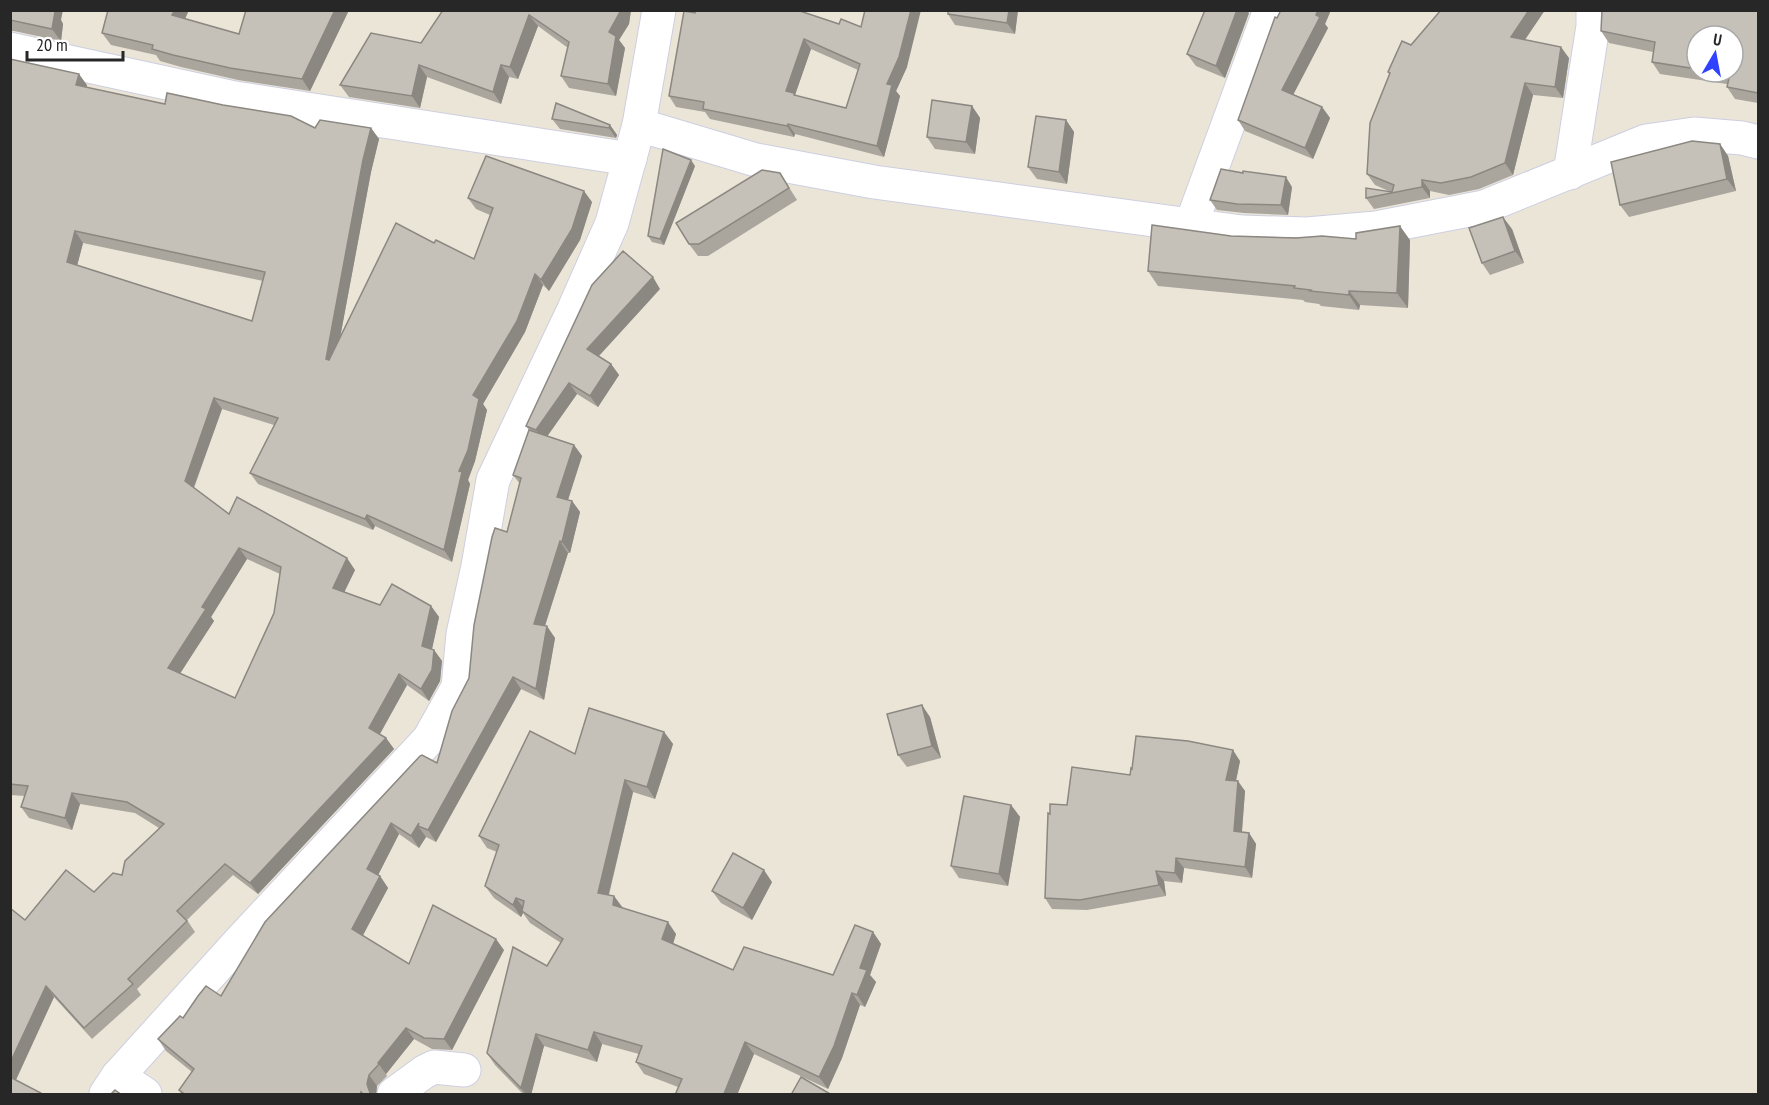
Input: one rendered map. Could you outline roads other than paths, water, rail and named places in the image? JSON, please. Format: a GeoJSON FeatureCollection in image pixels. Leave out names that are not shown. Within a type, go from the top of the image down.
{"type":"FeatureCollection","features":[{"type":"Feature","properties":{"kind":"street"},"geometry":{"type":"LineString","coordinates":[[145,1095],[112,1085],[241,940],[429,739],[458,687],[463,634],[493,480],[612,224],[639,124],[659,10]]}},
{"type":"Feature","properties":{"kind":"street"},"geometry":{"type":"LineString","coordinates":[[1191,225],[1270,10]]}},
{"type":"Feature","properties":{"kind":"street"},"geometry":{"type":"LineString","coordinates":[[1570,173],[1593,26],[1593,10]]}},
{"type":"Feature","properties":{"kind":"street"},"geometry":{"type":"LineString","coordinates":[[10,49],[235,98],[630,159]]}},
{"type":"Feature","properties":{"kind":"street"},"geometry":{"type":"LineString","coordinates":[[639,124],[756,160],[852,178],[1242,232],[1307,234],[1376,228],[1484,207],[1646,141],[1694,134],[1742,138],[1758,142]]}},
{"type":"Feature","properties":{"kind":"street"},"geometry":{"type":"LineString","coordinates":[[394,1095],[434,1067],[464,1070]]}}]}
